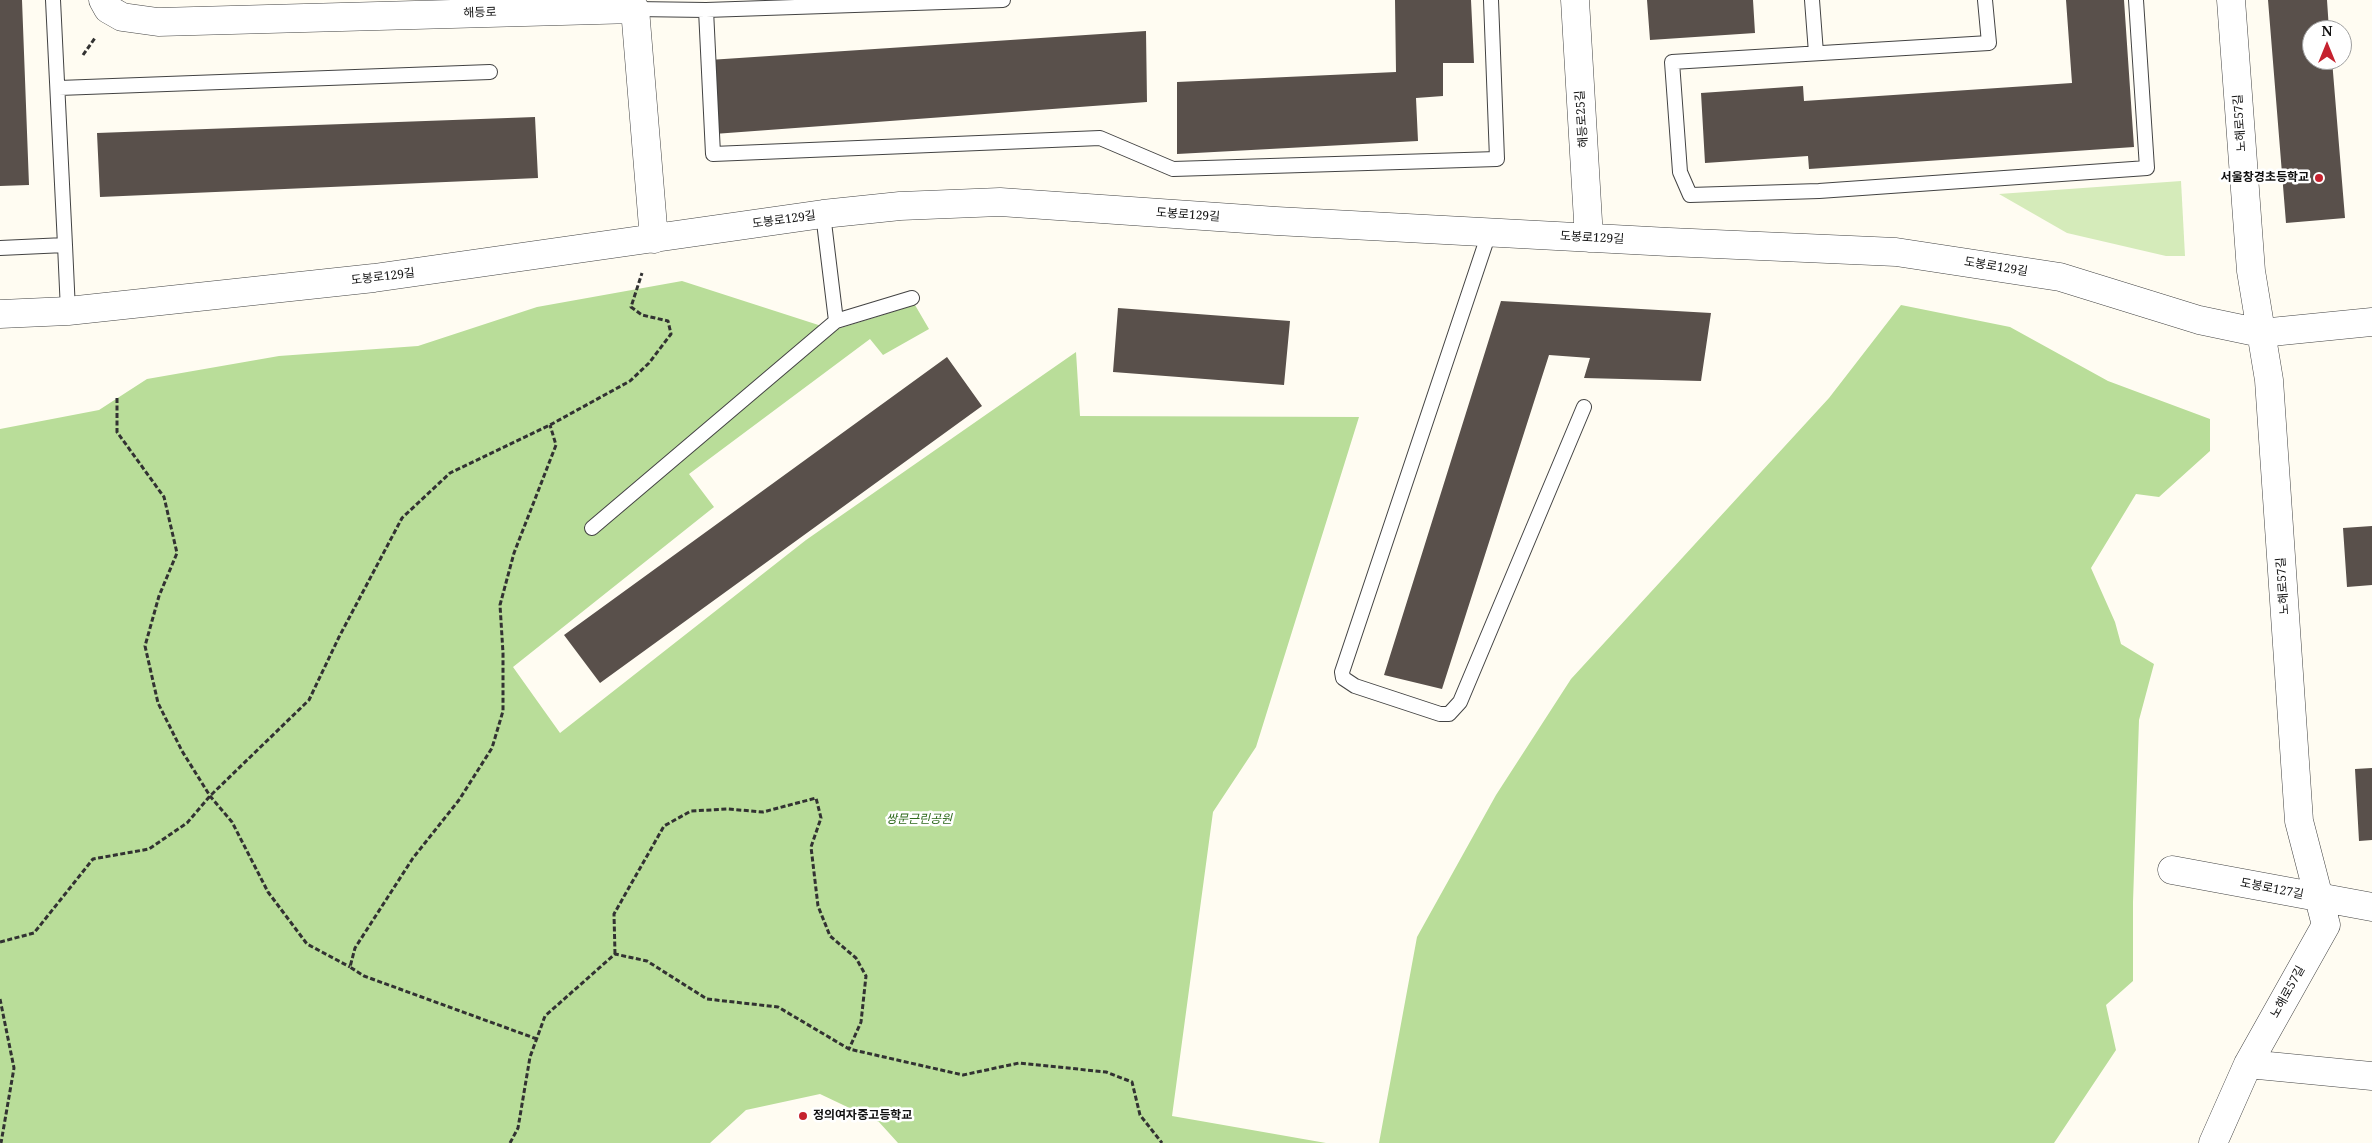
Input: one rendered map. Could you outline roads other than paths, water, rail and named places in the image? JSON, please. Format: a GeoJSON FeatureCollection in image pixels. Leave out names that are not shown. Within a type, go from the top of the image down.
{"type":"FeatureCollection","features":[{"type":"Feature","properties":{"kind":"street","name":"해등로25길"},"geometry":{"type":"LineString","coordinates":[[1575,0],[1589,238]]}},
{"type":"Feature","properties":{"kind":"street","name":"노해로57길"},"geometry":{"type":"LineString","coordinates":[[2213,1143],[2248,1064],[2326,925],[2299,821],[2269,380],[2251,271],[2231,0]]}},
{"type":"Feature","properties":{"kind":"street","name":"해등로"},"geometry":{"type":"LineString","coordinates":[[109,7],[135,20],[158,22],[635,9]]}},
{"type":"Feature","properties":{"kind":"street"},"geometry":{"type":"LineString","coordinates":[[635,9],[654,239]]}},
{"type":"Feature","properties":{"kind":"street","name":"도봉로129길"},"geometry":{"type":"LineString","coordinates":[[0,314],[68,311],[374,278],[823,214],[900,206],[1000,202],[1197,216],[1589,238],[1896,252],[2060,277],[2199,320],[2261,333],[2372,322]]}},
{"type":"Feature","properties":{"kind":"street","name":"도봉로127길"},"geometry":{"type":"LineString","coordinates":[[2172,870],[2372,908]]}},
{"type":"Feature","properties":{"kind":"street"},"geometry":{"type":"LineString","coordinates":[[2248,1064],[2372,1076]]}},
{"type":"Feature","properties":{"kind":"lane"},"geometry":{"type":"LineString","coordinates":[[53,0],[59,88],[68,311]]}},
{"type":"Feature","properties":{"kind":"lane"},"geometry":{"type":"LineString","coordinates":[[635,9],[706,10],[836,3],[1003,0]]}},
{"type":"Feature","properties":{"kind":"lane"},"geometry":{"type":"LineString","coordinates":[[706,10],[713,154],[1100,138],[1173,169],[1497,159],[1491,0]]}},
{"type":"Feature","properties":{"kind":"lane"},"geometry":{"type":"LineString","coordinates":[[1812,0],[1816,53]]}},
{"type":"Feature","properties":{"kind":"lane"},"geometry":{"type":"LineString","coordinates":[[1986,0],[1989,43],[1672,62],[1680,172],[1690,195],[1819,191],[2147,168],[2136,0]]}},
{"type":"Feature","properties":{"kind":"lane"},"geometry":{"type":"LineString","coordinates":[[59,88],[490,72]]}},
{"type":"Feature","properties":{"kind":"lane"},"geometry":{"type":"LineString","coordinates":[[823,214],[836,321]]}},
{"type":"Feature","properties":{"kind":"lane"},"geometry":{"type":"LineString","coordinates":[[1489,232],[1342,672],[1343,678],[1355,686],[1440,714],[1449,714],[1460,702],[1584,407]]}},
{"type":"Feature","properties":{"kind":"lane"},"geometry":{"type":"LineString","coordinates":[[0,248],[65,245]]}},
{"type":"Feature","properties":{"kind":"lane"},"geometry":{"type":"LineString","coordinates":[[592,528],[836,321],[912,298]]}},
{"type":"Feature","properties":{"kind":"place","name":"서울창경초등학교"},"geometry":{"type":"Point","coordinates":[2319,178]}},
{"type":"Feature","properties":{"kind":"place","name":"정의여자중고등학교"},"geometry":{"type":"Point","coordinates":[803,1116]}},
{"type":"Feature","properties":{"kind":"park label","name":"쌍문근린공원"},"geometry":{"type":"Point","coordinates":[919,820]}}]}
